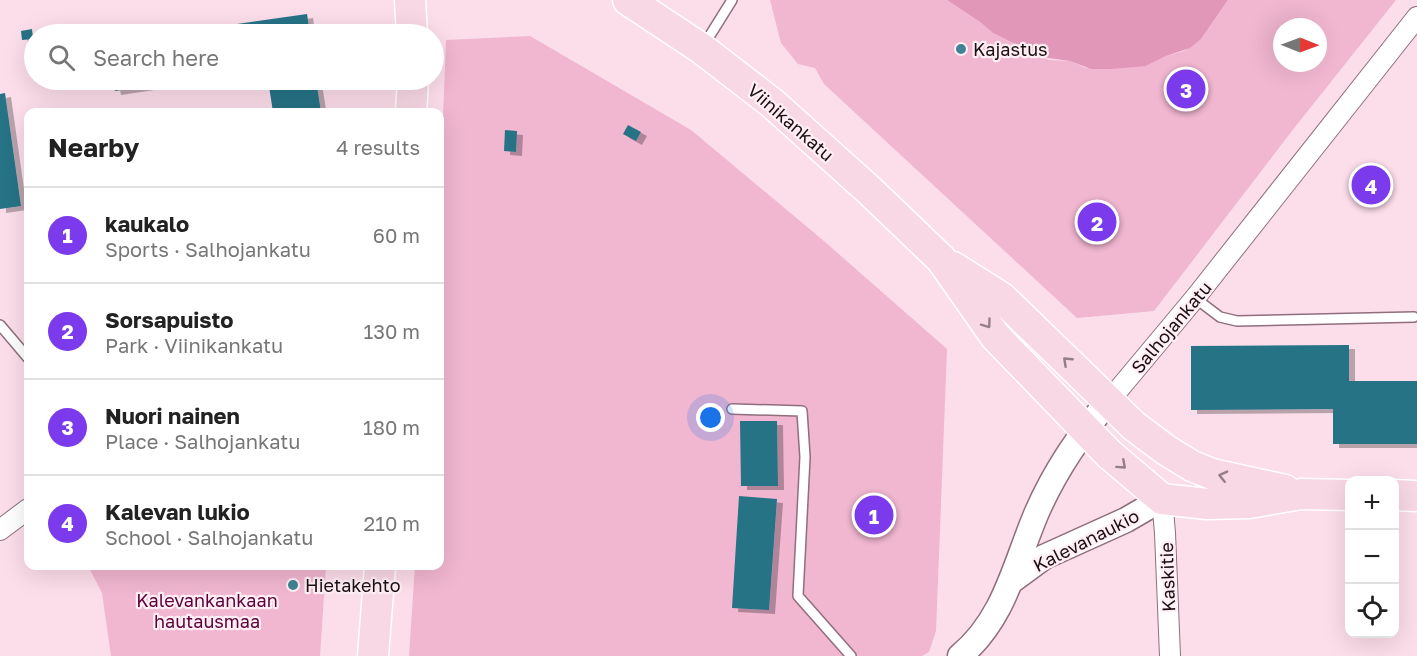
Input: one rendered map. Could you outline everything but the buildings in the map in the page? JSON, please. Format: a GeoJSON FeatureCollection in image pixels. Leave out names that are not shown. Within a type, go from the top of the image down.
{"type":"FeatureCollection","features":[{"type":"Feature","properties":{"kind":"main road"},"geometry":{"type":"LineString","coordinates":[[410,0],[411,24]]}},
{"type":"Feature","properties":{"kind":"main road","name":"Viinikankatu"},"geometry":{"type":"LineString","coordinates":[[628,0],[702,49],[772,103],[941,259],[1002,298],[1134,426],[1166,450],[1192,466],[1212,474],[1301,494]]}},
{"type":"Feature","properties":{"kind":"main road"},"geometry":{"type":"LineString","coordinates":[[411,108],[412,90]]}},
{"type":"Feature","properties":{"kind":"main road","name":"Viinikankatu"},"geometry":{"type":"LineString","coordinates":[[941,259],[995,336],[1109,454],[1162,499]]}},
{"type":"Feature","properties":{"kind":"main road"},"geometry":{"type":"LineString","coordinates":[[1162,499],[1206,504],[1249,502],[1301,494],[1345,495]]}},
{"type":"Feature","properties":{"kind":"main road"},"geometry":{"type":"LineString","coordinates":[[1399,495],[1417,496]]}},
{"type":"Feature","properties":{"kind":"main road"},"geometry":{"type":"LineString","coordinates":[[373,656],[380,570]]}},
{"type":"Feature","properties":{"kind":"street","name":"Salhojankatu"},"geometry":{"type":"LineString","coordinates":[[960,656],[992,621],[1001,605],[1044,495],[1085,428],[1195,298],[1417,17]]}},
{"type":"Feature","properties":{"kind":"street","name":"Kalevanaukio"},"geometry":{"type":"LineString","coordinates":[[1010,582],[1044,557],[1126,520],[1162,499]]}},
{"type":"Feature","properties":{"kind":"street","name":"Kaskitie"},"geometry":{"type":"LineString","coordinates":[[1162,499],[1166,533],[1170,656]]}},
{"type":"Feature","properties":{"kind":"street"},"geometry":{"type":"LineString","coordinates":[[1,528],[24,512]]}},
{"type":"Feature","properties":{"kind":"lane"},"geometry":{"type":"LineString","coordinates":[[702,49],[732,0]]}},
{"type":"Feature","properties":{"kind":"lane"},"geometry":{"type":"LineString","coordinates":[[1195,298],[1220,317],[1237,321],[1414,317]]}},
{"type":"Feature","properties":{"kind":"lane"},"geometry":{"type":"LineString","coordinates":[[0,324],[24,353]]}},
{"type":"Feature","properties":{"kind":"lane"},"geometry":{"type":"LineString","coordinates":[[732,409],[802,411],[806,458],[798,597],[851,656]]}},
{"type":"Feature","properties":{"kind":"green space"},"geometry":{"type":"Polygon","coordinates":[[[770,0],[947,0],[993,33],[1025,49],[1049,60],[1070,61],[1086,68],[1146,66],[1166,56],[1184,51],[1201,39],[1228,0],[1396,0],[1154,311],[1077,318],[824,84],[815,68],[798,64],[781,43],[770,0]]]}},
{"type":"Feature","properties":{"kind":"green space"},"geometry":{"type":"Polygon","coordinates":[[[530,36],[691,130],[825,242],[947,349],[936,631],[929,652],[922,656],[409,656],[415,570],[444,570],[443,108],[446,40],[530,36]]]}},
{"type":"Feature","properties":{"kind":"green space","name":"Kalevankankaan hautausmaa"},"geometry":{"type":"Polygon","coordinates":[[[90,570],[326,570],[320,656],[111,656],[102,593],[90,570]]]}},
{"type":"Feature","properties":{"kind":"shaded area"},"geometry":{"type":"Polygon","coordinates":[[[947,0],[1228,0],[1201,39],[1190,48],[1146,66],[1091,69],[1070,61],[1041,57],[993,33],[947,0]]]}},
{"type":"Feature","properties":{"kind":"place","name":"Kajastus"},"geometry":{"type":"Point","coordinates":[961,49]}},
{"type":"Feature","properties":{"kind":"place","name":"Nuori nainen"},"geometry":{"type":"Point","coordinates":[1186,89]}},
{"type":"Feature","properties":{"kind":"place","name":"Kalevan lukio"},"geometry":{"type":"Point","coordinates":[1371,185]}},
{"type":"Feature","properties":{"kind":"place","name":"Sorsapuisto"},"geometry":{"type":"Point","coordinates":[1097,222]}},
{"type":"Feature","properties":{"kind":"place","name":"kaukalo"},"geometry":{"type":"Point","coordinates":[874,515]}},
{"type":"Feature","properties":{"kind":"place","name":"Hietakehto"},"geometry":{"type":"Point","coordinates":[293,585]}}]}
